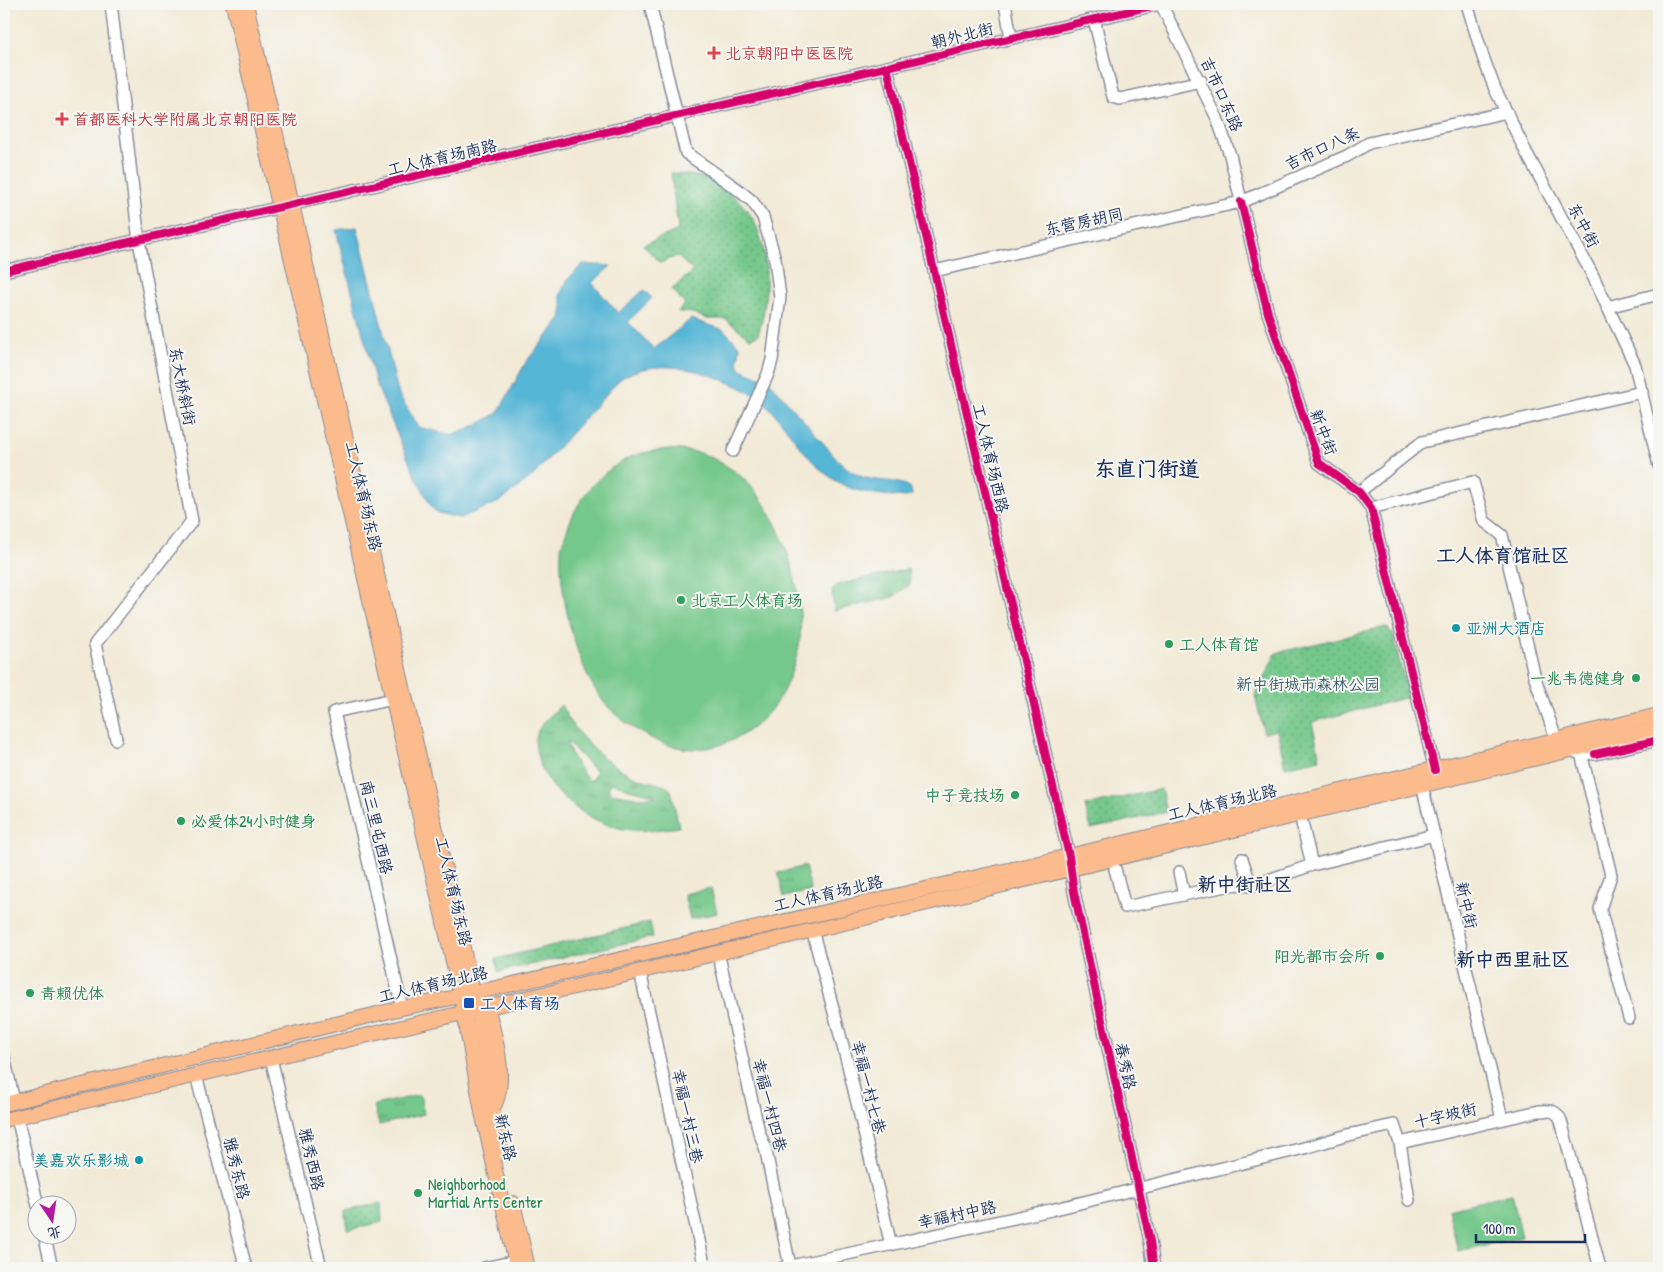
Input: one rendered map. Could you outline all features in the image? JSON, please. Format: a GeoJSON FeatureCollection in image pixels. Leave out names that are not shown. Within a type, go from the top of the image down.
{"type":"FeatureCollection","features":[{"type":"Feature","properties":{"kind":"main road","name":"工人体育场东路"},"geometry":{"type":"LineString","coordinates":[[233,4],[286,207],[467,994]]}},
{"type":"Feature","properties":{"kind":"main road","name":"工人体育场东路"},"geometry":{"type":"LineString","coordinates":[[246,4],[286,207],[392,699],[467,994]]}},
{"type":"Feature","properties":{"kind":"main road","name":"工人体育场北路"},"geometry":{"type":"LineString","coordinates":[[9,1102],[402,1008],[1422,785],[1659,715]]}},
{"type":"Feature","properties":{"kind":"main road","name":"工人体育场北路"},"geometry":{"type":"LineString","coordinates":[[10,1118],[718,952],[1435,770],[1562,745],[1659,729]]}},
{"type":"Feature","properties":{"kind":"main road"},"geometry":{"type":"LineString","coordinates":[[467,994],[476,1010]]}},
{"type":"Feature","properties":{"kind":"main road","name":"新东路"},"geometry":{"type":"LineString","coordinates":[[476,1010],[501,1073],[498,1097],[492,1109],[520,1266]]}},
{"type":"Feature","properties":{"kind":"main road","name":"新东路"},"geometry":{"type":"LineString","coordinates":[[476,1010],[482,1112],[520,1266]]}},
{"type":"Feature","properties":{"kind":"street","name":"东大桥斜街"},"geometry":{"type":"LineString","coordinates":[[111,4],[139,240],[192,521],[95,644],[116,739]]}},
{"type":"Feature","properties":{"kind":"street"},"geometry":{"type":"LineString","coordinates":[[650,4],[686,153],[752,201],[763,217],[775,259],[780,297],[772,360],[768,374],[733,451]]}},
{"type":"Feature","properties":{"kind":"street"},"geometry":{"type":"LineString","coordinates":[[1005,4],[1011,37]]}},
{"type":"Feature","properties":{"kind":"street","name":"朝外北街"},"geometry":{"type":"LineString","coordinates":[[887,67],[1161,4]]}},
{"type":"Feature","properties":{"kind":"street","name":"吉市口东路"},"geometry":{"type":"LineString","coordinates":[[1161,4],[1217,118],[1230,155],[1241,202]]}},
{"type":"Feature","properties":{"kind":"street","name":"东中街"},"geometry":{"type":"LineString","coordinates":[[1466,4],[1495,89],[1635,364],[1659,465]]}},
{"type":"Feature","properties":{"kind":"street"},"geometry":{"type":"LineString","coordinates":[[1094,19],[1112,97],[1120,99],[1200,81]]}},
{"type":"Feature","properties":{"kind":"street","name":"工人体育场南路"},"geometry":{"type":"LineString","coordinates":[[4,271],[887,67]]}},
{"type":"Feature","properties":{"kind":"street","name":"工人体育场西路"},"geometry":{"type":"LineString","coordinates":[[887,67],[1070,862]]}},
{"type":"Feature","properties":{"kind":"street","name":"吉市口八条"},"geometry":{"type":"LineString","coordinates":[[1241,202],[1347,156],[1369,143],[1507,112]]}},
{"type":"Feature","properties":{"kind":"street","name":"东营房胡同"},"geometry":{"type":"LineString","coordinates":[[934,271],[1241,202]]}},
{"type":"Feature","properties":{"kind":"street","name":"新中街"},"geometry":{"type":"LineString","coordinates":[[1241,202],[1268,313],[1319,463],[1359,492],[1371,508],[1435,770]]}},
{"type":"Feature","properties":{"kind":"street"},"geometry":{"type":"LineString","coordinates":[[1607,307],[1659,294]]}},
{"type":"Feature","properties":{"kind":"street"},"geometry":{"type":"LineString","coordinates":[[1359,492],[1422,442],[1642,392]]}},
{"type":"Feature","properties":{"kind":"street"},"geometry":{"type":"LineString","coordinates":[[1371,508],[1473,482],[1484,521],[1502,535],[1535,678],[1554,733],[1562,745]]}},
{"type":"Feature","properties":{"kind":"street","name":"南三里屯西路"},"geometry":{"type":"LineString","coordinates":[[392,699],[334,712],[402,1008]]}},
{"type":"Feature","properties":{"kind":"street","name":"工人体育场北路"},"geometry":{"type":"LineString","coordinates":[[1562,745],[1582,753],[1595,754],[1659,740]]}},
{"type":"Feature","properties":{"kind":"street"},"geometry":{"type":"LineString","coordinates":[[1582,753],[1611,875],[1600,909],[1629,1018]]}},
{"type":"Feature","properties":{"kind":"street","name":"新中街"},"geometry":{"type":"LineString","coordinates":[[1422,785],[1502,1119]]}},
{"type":"Feature","properties":{"kind":"street"},"geometry":{"type":"LineString","coordinates":[[1302,823],[1312,865]]}},
{"type":"Feature","properties":{"kind":"street"},"geometry":{"type":"LineString","coordinates":[[1115,869],[1125,907],[1236,884],[1251,886],[1312,865],[1434,836]]}},
{"type":"Feature","properties":{"kind":"street"},"geometry":{"type":"LineString","coordinates":[[1242,859],[1251,886]]}},
{"type":"Feature","properties":{"kind":"street","name":"春秀路"},"geometry":{"type":"LineString","coordinates":[[1070,862],[1074,892],[1150,1241],[1154,1268]]}},
{"type":"Feature","properties":{"kind":"street"},"geometry":{"type":"LineString","coordinates":[[1179,872],[1184,895]]}},
{"type":"Feature","properties":{"kind":"street","name":"幸福一村七巷"},"geometry":{"type":"LineString","coordinates":[[814,936],[849,1068],[891,1245]]}},
{"type":"Feature","properties":{"kind":"street","name":"幸福一村四巷"},"geometry":{"type":"LineString","coordinates":[[718,952],[759,1132],[765,1147],[786,1267]]}},
{"type":"Feature","properties":{"kind":"street","name":"幸福一村三巷"},"geometry":{"type":"LineString","coordinates":[[640,971],[705,1268]]}},
{"type":"Feature","properties":{"kind":"street"},"geometry":{"type":"LineString","coordinates":[[4,1057],[9,1102]]}},
{"type":"Feature","properties":{"kind":"street","name":"雅秀西路"},"geometry":{"type":"LineString","coordinates":[[271,1058],[321,1268]]}},
{"type":"Feature","properties":{"kind":"street","name":"雅秀东路"},"geometry":{"type":"LineString","coordinates":[[196,1075],[246,1268]]}},
{"type":"Feature","properties":{"kind":"street","name":"十字坡街"},"geometry":{"type":"LineString","coordinates":[[1138,1189],[1394,1125],[1400,1142],[1549,1110],[1559,1115],[1600,1268]]}},
{"type":"Feature","properties":{"kind":"street"},"geometry":{"type":"LineString","coordinates":[[10,1118],[34,1194]]}},
{"type":"Feature","properties":{"kind":"street"},"geometry":{"type":"LineString","coordinates":[[1400,1142],[1409,1200]]}},
{"type":"Feature","properties":{"kind":"street","name":"幸福村中路"},"geometry":{"type":"LineString","coordinates":[[786,1267],[1051,1210],[1138,1189]]}},
{"type":"Feature","properties":{"kind":"street"},"geometry":{"type":"LineString","coordinates":[[46,1244],[52,1268]]}},
{"type":"Feature","properties":{"kind":"street"},"geometry":{"type":"LineString","coordinates":[[484,1268],[520,1266]]}},
{"type":"Feature","properties":{"kind":"green space"},"geometry":{"type":"Polygon","coordinates":[[[671,173],[711,180],[733,196],[746,209],[755,223],[763,249],[766,279],[762,322],[758,335],[750,338],[725,319],[707,319],[693,313],[678,312],[685,304],[672,289],[693,271],[677,256],[660,263],[643,245],[678,230],[671,173]]]}},
{"type":"Feature","properties":{"kind":"green space","name":"北京工人体育场"},"geometry":{"type":"Polygon","coordinates":[[[666,449],[700,453],[724,464],[744,479],[769,512],[779,532],[788,554],[799,599],[801,620],[798,651],[793,669],[781,695],[768,713],[752,728],[733,740],[713,747],[693,749],[664,744],[632,727],[611,710],[599,696],[580,657],[572,635],[563,589],[561,568],[562,545],[577,506],[584,496],[601,477],[621,462],[633,456],[666,449]]]}},
{"type":"Feature","properties":{"kind":"green space"},"geometry":{"type":"Polygon","coordinates":[[[908,569],[911,584],[893,597],[834,611],[832,591],[837,585],[908,569]]]}},
{"type":"Feature","properties":{"kind":"green space","name":"新中街城市森林公园"},"geometry":{"type":"Polygon","coordinates":[[[1386,627],[1393,634],[1408,697],[1312,722],[1320,759],[1285,767],[1277,730],[1264,733],[1255,695],[1276,653],[1386,627]]]}},
{"type":"Feature","properties":{"kind":"green space"},"geometry":{"type":"Polygon","coordinates":[[[561,705],[575,728],[603,757],[638,778],[665,786],[671,790],[679,827],[639,830],[615,827],[590,817],[566,800],[556,790],[541,767],[535,737],[544,723],[561,705]],[[567,741],[572,757],[578,767],[588,780],[592,780],[596,772],[567,741]],[[614,783],[608,789],[611,793],[641,798],[655,796],[629,789],[614,783]]]}},
{"type":"Feature","properties":{"kind":"green space"},"geometry":{"type":"Polygon","coordinates":[[[1161,789],[1166,812],[1091,829],[1085,806],[1161,789]]]}},
{"type":"Feature","properties":{"kind":"green space"},"geometry":{"type":"Polygon","coordinates":[[[805,866],[811,891],[784,897],[778,873],[805,866]]]}},
{"type":"Feature","properties":{"kind":"green space"},"geometry":{"type":"Polygon","coordinates":[[[711,888],[717,913],[690,919],[684,894],[711,888]]]}},
{"type":"Feature","properties":{"kind":"green space"},"geometry":{"type":"Polygon","coordinates":[[[650,922],[653,937],[498,972],[496,959],[650,922]]]}},
{"type":"Feature","properties":{"kind":"green space"},"geometry":{"type":"Polygon","coordinates":[[[420,1095],[424,1114],[379,1125],[374,1105],[420,1095]]]}},
{"type":"Feature","properties":{"kind":"green space"},"geometry":{"type":"Polygon","coordinates":[[[1512,1194],[1522,1237],[1458,1251],[1448,1209],[1512,1194]]]}},
{"type":"Feature","properties":{"kind":"green space"},"geometry":{"type":"Polygon","coordinates":[[[381,1203],[382,1222],[348,1230],[345,1211],[381,1203]]]}},
{"type":"Feature","properties":{"kind":"water"},"geometry":{"type":"Polygon","coordinates":[[[357,227],[399,395],[419,427],[451,435],[477,425],[498,413],[526,362],[561,319],[563,307],[560,295],[568,279],[583,264],[611,266],[592,283],[618,313],[644,290],[652,298],[628,322],[654,349],[691,319],[724,330],[740,346],[738,363],[741,369],[769,381],[839,461],[862,477],[896,482],[907,486],[911,489],[912,495],[906,497],[861,491],[836,481],[815,464],[771,410],[757,396],[710,375],[679,368],[663,367],[647,368],[632,372],[619,380],[531,478],[499,502],[460,518],[438,513],[432,508],[413,471],[376,384],[336,230],[357,227]]]}},
{"type":"Feature","properties":{"kind":"cycle path"},"geometry":{"type":"LineString","coordinates":[[4,271],[1160,4]]}},
{"type":"Feature","properties":{"kind":"cycle path"},"geometry":{"type":"LineString","coordinates":[[887,67],[1069,856],[1074,892],[1150,1241],[1154,1268]]}},
{"type":"Feature","properties":{"kind":"cycle path"},"geometry":{"type":"LineString","coordinates":[[1241,202],[1268,313],[1319,463],[1359,492],[1371,508],[1435,770]]}},
{"type":"Feature","properties":{"kind":"cycle path"},"geometry":{"type":"LineString","coordinates":[[1595,754],[1659,740]]}},
{"type":"Feature","properties":{"kind":"place","name":"北京朝阳中医医院"},"geometry":{"type":"Point","coordinates":[714,53]}},
{"type":"Feature","properties":{"kind":"place","name":"首都医科大学附属北京朝阳医院"},"geometry":{"type":"Point","coordinates":[62,119]}},
{"type":"Feature","properties":{"kind":"place","name":"北京工人体育场"},"geometry":{"type":"Point","coordinates":[681,600]}},
{"type":"Feature","properties":{"kind":"place","name":"亚洲大酒店"},"geometry":{"type":"Point","coordinates":[1456,628]}},
{"type":"Feature","properties":{"kind":"place","name":"工人体育馆"},"geometry":{"type":"Point","coordinates":[1169,644]}},
{"type":"Feature","properties":{"kind":"place","name":"一兆韦德健身"},"geometry":{"type":"Point","coordinates":[1636,678]}},
{"type":"Feature","properties":{"kind":"place","name":"中子竞技场"},"geometry":{"type":"Point","coordinates":[1015,795]}},
{"type":"Feature","properties":{"kind":"place","name":"必爱体24小时健身"},"geometry":{"type":"Point","coordinates":[181,821]}},
{"type":"Feature","properties":{"kind":"place","name":"阳光都市会所"},"geometry":{"type":"Point","coordinates":[1380,956]}},
{"type":"Feature","properties":{"kind":"place","name":"青赖优体"},"geometry":{"type":"Point","coordinates":[30,993]}},
{"type":"Feature","properties":{"kind":"place","name":"工人体育场"},"geometry":{"type":"Point","coordinates":[469,1003]}},
{"type":"Feature","properties":{"kind":"place","name":"美嘉欢乐影城"},"geometry":{"type":"Point","coordinates":[139,1160]}},
{"type":"Feature","properties":{"kind":"place","name":"Neighborhood Martial Arts Center"},"geometry":{"type":"Point","coordinates":[418,1193]}},
{"type":"Feature","properties":{"kind":"district","name":"东直门街道"},"geometry":{"type":"Point","coordinates":[1147,468]}},
{"type":"Feature","properties":{"kind":"district","name":"工人体育馆社区"},"geometry":{"type":"Point","coordinates":[1503,555]}},
{"type":"Feature","properties":{"kind":"district","name":"新中街社区"},"geometry":{"type":"Point","coordinates":[1245,884]}},
{"type":"Feature","properties":{"kind":"district","name":"新中西里社区"},"geometry":{"type":"Point","coordinates":[1513,959]}}]}
